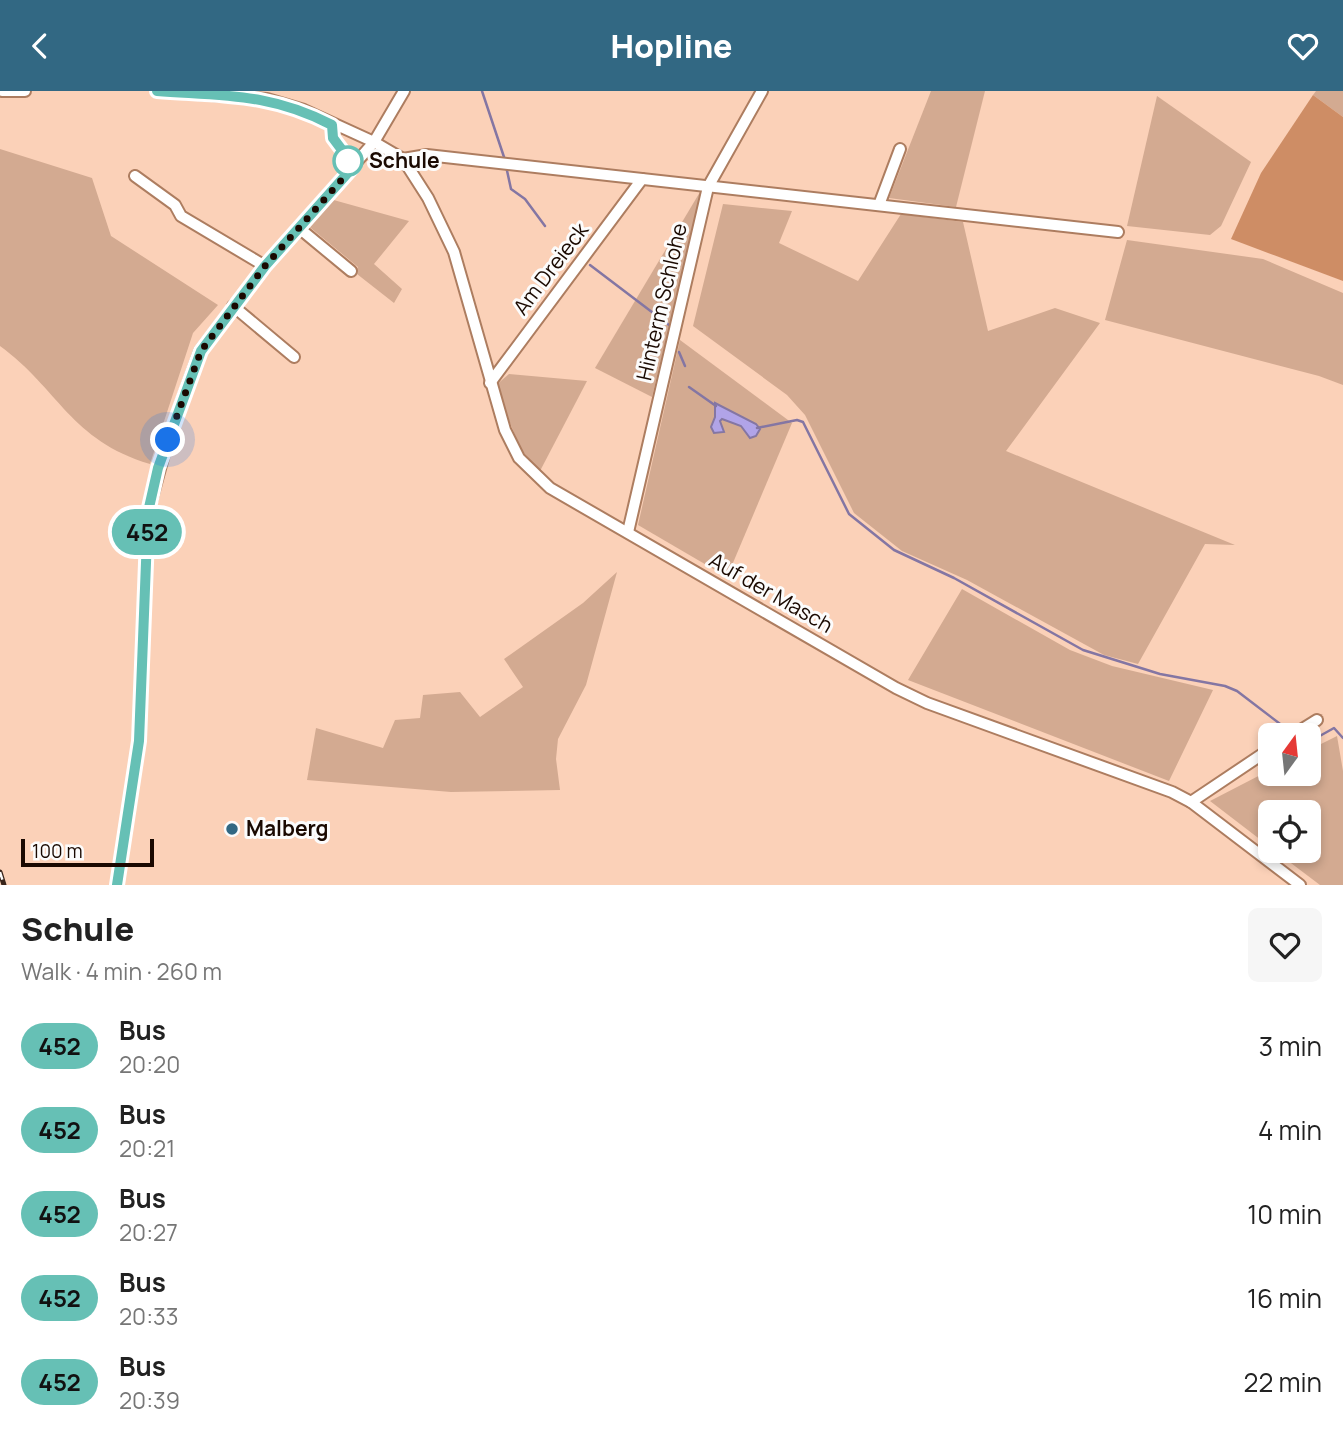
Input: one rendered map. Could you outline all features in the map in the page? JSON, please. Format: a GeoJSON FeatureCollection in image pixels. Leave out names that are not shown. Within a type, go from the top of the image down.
{"type":"FeatureCollection","features":[{"type":"Feature","properties":{"kind":"street"},"geometry":{"type":"LineString","coordinates":[[2,91],[25,91]]}},
{"type":"Feature","properties":{"kind":"street"},"geometry":{"type":"LineString","coordinates":[[157,91],[267,99],[304,110],[374,142],[403,159],[427,155],[1118,232]]}},
{"type":"Feature","properties":{"kind":"street"},"geometry":{"type":"LineString","coordinates":[[117,885],[139,741],[148,512],[158,468],[201,351],[265,266],[374,142],[404,91]]}},
{"type":"Feature","properties":{"kind":"street","name":"Hinterm Schlohe"},"geometry":{"type":"LineString","coordinates":[[628,532],[708,187],[762,91]]}},
{"type":"Feature","properties":{"kind":"street"},"geometry":{"type":"LineString","coordinates":[[879,205],[900,149]]}},
{"type":"Feature","properties":{"kind":"street","name":"Auf der Masch"},"geometry":{"type":"LineString","coordinates":[[403,159],[428,198],[454,252],[490,383],[519,458],[550,488],[896,688],[1191,801],[1300,885]]}},
{"type":"Feature","properties":{"kind":"street"},"geometry":{"type":"LineString","coordinates":[[135,176],[175,205],[181,216],[265,266]]}},
{"type":"Feature","properties":{"kind":"street","name":"Am Dreieck"},"geometry":{"type":"LineString","coordinates":[[490,383],[642,179]]}},
{"type":"Feature","properties":{"kind":"street"},"geometry":{"type":"LineString","coordinates":[[299,228],[351,271]]}},
{"type":"Feature","properties":{"kind":"street"},"geometry":{"type":"LineString","coordinates":[[233,306],[294,357]]}},
{"type":"Feature","properties":{"kind":"street"},"geometry":{"type":"LineString","coordinates":[[1312,723],[1317,720]]}},
{"type":"Feature","properties":{"kind":"street"},"geometry":{"type":"LineString","coordinates":[[1191,801],[1258,757]]}},
{"type":"Feature","properties":{"kind":"shaded area"},"geometry":{"type":"Polygon","coordinates":[[[931,91],[985,91],[956,207],[889,198],[931,91]]]}},
{"type":"Feature","properties":{"kind":"shaded area"},"geometry":{"type":"Polygon","coordinates":[[[1316,91],[1343,91],[1343,117],[1313,95],[1316,91]]]}},
{"type":"Feature","properties":{"kind":"shaded area"},"geometry":{"type":"Polygon","coordinates":[[[1313,95],[1343,117],[1343,281],[1231,239],[1261,173],[1313,95]]]}},
{"type":"Feature","properties":{"kind":"shaded area"},"geometry":{"type":"Polygon","coordinates":[[[1157,96],[1251,162],[1221,226],[1210,235],[1127,226],[1157,96]]]}},
{"type":"Feature","properties":{"kind":"shaded area"},"geometry":{"type":"Polygon","coordinates":[[[0,149],[92,178],[111,236],[218,305],[193,333],[150,464],[123,454],[83,427],[20,362],[0,346],[0,149]]]}},
{"type":"Feature","properties":{"kind":"shaded area"},"geometry":{"type":"Polygon","coordinates":[[[700,192],[698,208],[652,397],[595,368],[700,192]]]}},
{"type":"Feature","properties":{"kind":"shaded area"},"geometry":{"type":"Polygon","coordinates":[[[330,199],[409,221],[374,264],[402,289],[394,303],[357,274],[358,267],[306,224],[330,199]]]}},
{"type":"Feature","properties":{"kind":"shaded area"},"geometry":{"type":"Polygon","coordinates":[[[723,204],[792,211],[779,243],[858,281],[901,214],[963,222],[988,331],[1055,308],[1100,323],[1006,451],[1235,545],[1205,544],[1138,664],[1104,655],[967,580],[902,551],[854,513],[805,415],[787,395],[693,326],[723,204]]]}},
{"type":"Feature","properties":{"kind":"shaded area"},"geometry":{"type":"Polygon","coordinates":[[[1127,240],[1263,259],[1343,293],[1343,385],[1319,376],[1105,320],[1127,240]]]}},
{"type":"Feature","properties":{"kind":"shaded area"},"geometry":{"type":"Polygon","coordinates":[[[680,340],[792,423],[727,577],[638,525],[680,340]]]}},
{"type":"Feature","properties":{"kind":"shaded area"},"geometry":{"type":"Polygon","coordinates":[[[509,374],[587,381],[540,471],[521,450],[495,386],[509,374]]]}},
{"type":"Feature","properties":{"kind":"shaded area"},"geometry":{"type":"Polygon","coordinates":[[[715,403],[756,424],[760,429],[756,436],[750,438],[741,426],[722,419],[720,421],[724,432],[714,433],[711,427],[715,417],[715,403]]]}},
{"type":"Feature","properties":{"kind":"shaded area"},"geometry":{"type":"Polygon","coordinates":[[[617,572],[586,685],[558,739],[556,759],[560,790],[451,792],[307,780],[316,728],[383,748],[395,720],[420,718],[423,695],[460,692],[480,717],[523,687],[504,659],[583,603],[617,572]]]}},
{"type":"Feature","properties":{"kind":"shaded area"},"geometry":{"type":"Polygon","coordinates":[[[962,589],[1070,650],[1112,666],[1213,690],[1169,781],[908,680],[962,589]]]}},
{"type":"Feature","properties":{"kind":"shaded area"},"geometry":{"type":"Polygon","coordinates":[[[1337,736],[1343,771],[1343,885],[1320,885],[1291,863],[1321,863],[1321,800],[1258,800],[1258,838],[1210,801],[1258,776],[1258,786],[1321,786],[1321,744],[1337,736]]]}},
{"type":"Feature","properties":{"kind":"waterway"},"geometry":{"type":"LineString","coordinates":[[482,91],[505,160]]}},
{"type":"Feature","properties":{"kind":"waterway"},"geometry":{"type":"LineString","coordinates":[[506,166],[511,189],[525,199],[545,226]]}},
{"type":"Feature","properties":{"kind":"waterway"},"geometry":{"type":"LineString","coordinates":[[590,265],[669,325]]}},
{"type":"Feature","properties":{"kind":"waterway"},"geometry":{"type":"LineString","coordinates":[[679,352],[685,366]]}},
{"type":"Feature","properties":{"kind":"waterway"},"geometry":{"type":"LineString","coordinates":[[689,387],[716,406]]}},
{"type":"Feature","properties":{"kind":"waterway"},"geometry":{"type":"LineString","coordinates":[[757,428],[797,420],[803,422],[849,514],[894,550],[954,578],[1083,650],[1160,674],[1225,686],[1237,691],[1279,723]]}},
{"type":"Feature","properties":{"kind":"waterway"},"geometry":{"type":"LineString","coordinates":[[1321,735],[1334,728],[1343,738]]}},
{"type":"Feature","properties":{"kind":"railway"},"geometry":{"type":"LineString","coordinates":[[0,872],[4,885]]}},
{"type":"Feature","properties":{"kind":"bus line","name":"452"},"geometry":{"type":"LineString","coordinates":[[117,885],[139,741],[148,512],[158,468],[201,351],[265,266],[354,166],[333,138],[332,125],[304,110],[267,99],[157,91]]}},
{"type":"Feature","properties":{"kind":"place","name":"Schule"},"geometry":{"type":"Point","coordinates":[348,161]}},
{"type":"Feature","properties":{"kind":"place","name":"Malberg"},"geometry":{"type":"Point","coordinates":[232,829]}},
{"type":"Feature","properties":{"kind":"route"},"geometry":{"type":"LineString","coordinates":[[168,440],[201,351],[265,266],[354,166],[348,161]]}}]}
